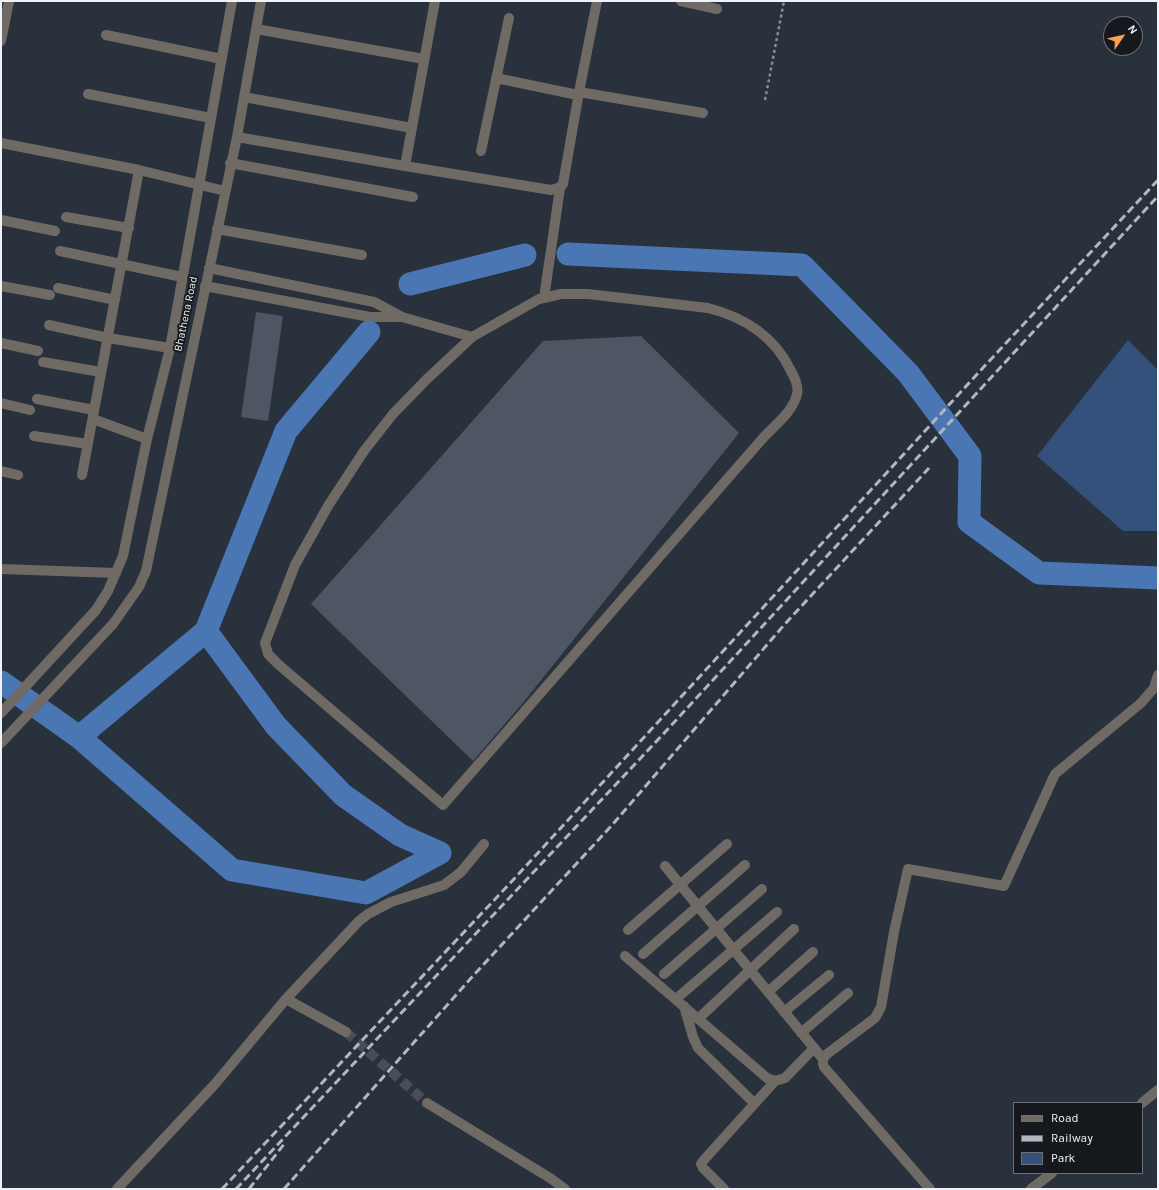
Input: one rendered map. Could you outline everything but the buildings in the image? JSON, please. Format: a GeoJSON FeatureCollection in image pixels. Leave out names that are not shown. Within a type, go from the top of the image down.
{"type":"FeatureCollection","features":[{"type":"Feature","properties":{"kind":"street"},"geometry":{"type":"LineString","coordinates":[[1,41],[9,1]]}},
{"type":"Feature","properties":{"kind":"street","name":"Bhathena Road"},"geometry":{"type":"LineString","coordinates":[[1,712],[96,610],[108,591],[123,556],[147,439],[170,348],[232,1]]}},
{"type":"Feature","properties":{"kind":"street","name":"Bhathena Road"},"geometry":{"type":"LineString","coordinates":[[3,742],[113,624],[139,587],[146,571],[230,163],[237,136],[261,1]]}},
{"type":"Feature","properties":{"kind":"street"},"geometry":{"type":"LineString","coordinates":[[405,166],[435,1]]}},
{"type":"Feature","properties":{"kind":"street"},"geometry":{"type":"LineString","coordinates":[[544,298],[560,188],[563,184],[597,1]]}},
{"type":"Feature","properties":{"kind":"street"},"geometry":{"type":"LineString","coordinates":[[681,1],[717,9]]}},
{"type":"Feature","properties":{"kind":"street"},"geometry":{"type":"LineString","coordinates":[[481,151],[509,18]]}},
{"type":"Feature","properties":{"kind":"street"},"geometry":{"type":"LineString","coordinates":[[256,29],[424,59]]}},
{"type":"Feature","properties":{"kind":"street"},"geometry":{"type":"LineString","coordinates":[[106,35],[222,59]]}},
{"type":"Feature","properties":{"kind":"street"},"geometry":{"type":"LineString","coordinates":[[496,78],[579,94],[703,113]]}},
{"type":"Feature","properties":{"kind":"street"},"geometry":{"type":"LineString","coordinates":[[88,94],[211,118]]}},
{"type":"Feature","properties":{"kind":"street"},"geometry":{"type":"LineString","coordinates":[[244,97],[412,128]]}},
{"type":"Feature","properties":{"kind":"street"},"geometry":{"type":"LineString","coordinates":[[237,136],[551,190],[560,188]]}},
{"type":"Feature","properties":{"kind":"street"},"geometry":{"type":"LineString","coordinates":[[1,143],[139,170],[225,191]]}},
{"type":"Feature","properties":{"kind":"street"},"geometry":{"type":"LineString","coordinates":[[230,163],[413,197]]}},
{"type":"Feature","properties":{"kind":"street"},"geometry":{"type":"LineString","coordinates":[[82,475],[139,170]]}},
{"type":"Feature","properties":{"kind":"street"},"geometry":{"type":"LineString","coordinates":[[66,217],[129,228]]}},
{"type":"Feature","properties":{"kind":"street"},"geometry":{"type":"LineString","coordinates":[[1,220],[56,231]]}},
{"type":"Feature","properties":{"kind":"street"},"geometry":{"type":"LineString","coordinates":[[217,229],[362,255]]}},
{"type":"Feature","properties":{"kind":"street"},"geometry":{"type":"LineString","coordinates":[[60,251],[182,277]]}},
{"type":"Feature","properties":{"kind":"street"},"geometry":{"type":"LineString","coordinates":[[209,268],[374,302],[402,317],[472,337]]}},
{"type":"Feature","properties":{"kind":"street"},"geometry":{"type":"LineString","coordinates":[[1,286],[50,295]]}},
{"type":"Feature","properties":{"kind":"street"},"geometry":{"type":"LineString","coordinates":[[205,286],[370,317],[402,317]]}},
{"type":"Feature","properties":{"kind":"street"},"geometry":{"type":"LineString","coordinates":[[58,288],[115,300]]}},
{"type":"Feature","properties":{"kind":"street"},"geometry":{"type":"LineString","coordinates":[[561,294],[588,294],[708,308],[726,313],[748,323],[774,345],[789,365],[798,393],[795,401],[788,411],[443,805],[279,665],[268,654],[266,643],[295,565],[328,506],[364,451],[393,414],[426,380],[472,337],[519,309],[544,298],[561,294]]}},
{"type":"Feature","properties":{"kind":"street"},"geometry":{"type":"LineString","coordinates":[[50,326],[108,338],[170,348]]}},
{"type":"Feature","properties":{"kind":"street"},"geometry":{"type":"LineString","coordinates":[[1,343],[38,351]]}},
{"type":"Feature","properties":{"kind":"street"},"geometry":{"type":"LineString","coordinates":[[43,362],[101,372]]}},
{"type":"Feature","properties":{"kind":"street"},"geometry":{"type":"LineString","coordinates":[[37,399],[93,414],[147,439]]}},
{"type":"Feature","properties":{"kind":"street"},"geometry":{"type":"LineString","coordinates":[[1,403],[30,410]]}},
{"type":"Feature","properties":{"kind":"street"},"geometry":{"type":"LineString","coordinates":[[34,436],[88,444]]}},
{"type":"Feature","properties":{"kind":"street"},"geometry":{"type":"LineString","coordinates":[[1,471],[18,475]]}},
{"type":"Feature","properties":{"kind":"street"},"geometry":{"type":"LineString","coordinates":[[1,569],[116,574]]}},
{"type":"Feature","properties":{"kind":"street"},"geometry":{"type":"LineString","coordinates":[[823,1059],[827,1054],[875,1018],[881,1007],[894,932],[908,869],[1004,886],[1055,774],[1141,703],[1154,688],[1158,675]]}},
{"type":"Feature","properties":{"kind":"street"},"geometry":{"type":"LineString","coordinates":[[117,1189],[214,1084],[286,999],[359,921],[368,914],[391,902],[444,885],[461,872],[484,844]]}},
{"type":"Feature","properties":{"kind":"street"},"geometry":{"type":"LineString","coordinates":[[628,930],[727,844]]}},
{"type":"Feature","properties":{"kind":"street"},"geometry":{"type":"LineString","coordinates":[[643,954],[745,865]]}},
{"type":"Feature","properties":{"kind":"street"},"geometry":{"type":"LineString","coordinates":[[665,866],[823,1059],[824,1067],[930,1189]]}},
{"type":"Feature","properties":{"kind":"street"},"geometry":{"type":"LineString","coordinates":[[664,974],[762,889]]}},
{"type":"Feature","properties":{"kind":"street"},"geometry":{"type":"LineString","coordinates":[[680,1003],[733,950],[777,912]]}},
{"type":"Feature","properties":{"kind":"street"},"geometry":{"type":"LineString","coordinates":[[698,1019],[751,971],[794,929]]}},
{"type":"Feature","properties":{"kind":"street"},"geometry":{"type":"LineString","coordinates":[[768,992],[813,952]]}},
{"type":"Feature","properties":{"kind":"street"},"geometry":{"type":"LineString","coordinates":[[625,956],[767,1078],[775,1081]]}},
{"type":"Feature","properties":{"kind":"street"},"geometry":{"type":"LineString","coordinates":[[784,1012],[829,975]]}},
{"type":"Feature","properties":{"kind":"street"},"geometry":{"type":"LineString","coordinates":[[801,1033],[848,992]]}},
{"type":"Feature","properties":{"kind":"street"},"geometry":{"type":"LineString","coordinates":[[286,999],[346,1032]]}},
{"type":"Feature","properties":{"kind":"street"},"geometry":{"type":"LineString","coordinates":[[680,1003],[698,1048],[754,1103]]}},
{"type":"Feature","properties":{"kind":"street"},"geometry":{"type":"LineString","coordinates":[[724,1189],[702,1168],[701,1164],[705,1157],[775,1081],[785,1078],[814,1048]]}},
{"type":"Feature","properties":{"kind":"street"},"geometry":{"type":"LineString","coordinates":[[1143,1102],[1158,1090]]}},
{"type":"Feature","properties":{"kind":"street"},"geometry":{"type":"LineString","coordinates":[[427,1103],[550,1178],[565,1189]]}},
{"type":"Feature","properties":{"kind":"street"},"geometry":{"type":"LineString","coordinates":[[1031,1189],[1051,1174]]}},
{"type":"Feature","properties":{"kind":"path"},"geometry":{"type":"LineString","coordinates":[[765,100],[784,1]]}},
{"type":"Feature","properties":{"kind":"green space"},"geometry":{"type":"Polygon","coordinates":[[[1128,340],[1158,370],[1158,531],[1123,531],[1037,456],[1128,340]]]}},
{"type":"Feature","properties":{"kind":"waterway"},"geometry":{"type":"LineString","coordinates":[[568,254],[802,265],[908,373],[970,456],[969,522],[1039,573],[1158,578]]}},
{"type":"Feature","properties":{"kind":"waterway"},"geometry":{"type":"LineString","coordinates":[[410,284],[525,255]]}},
{"type":"Feature","properties":{"kind":"waterway"},"geometry":{"type":"LineString","coordinates":[[1,682],[79,737],[232,870],[366,893],[440,853],[400,835],[343,795],[276,726],[206,631],[286,431],[369,332]]}},
{"type":"Feature","properties":{"kind":"waterway"},"geometry":{"type":"LineString","coordinates":[[79,737],[206,631]]}},
{"type":"Feature","properties":{"kind":"tunnel"},"geometry":{"type":"LineString","coordinates":[[346,1032],[427,1103]]}},
{"type":"Feature","properties":{"kind":"railway"},"geometry":{"type":"LineString","coordinates":[[222,1189],[514,879],[980,371],[1158,180]]}},
{"type":"Feature","properties":{"kind":"railway"},"geometry":{"type":"LineString","coordinates":[[236,1189],[667,730],[1158,196]]}},
{"type":"Feature","properties":{"kind":"railway"},"geometry":{"type":"LineString","coordinates":[[284,1189],[472,977],[613,824],[784,625],[929,468]]}},
{"type":"Feature","properties":{"kind":"railway"},"geometry":{"type":"LineString","coordinates":[[249,1189],[285,1143]]}}]}
